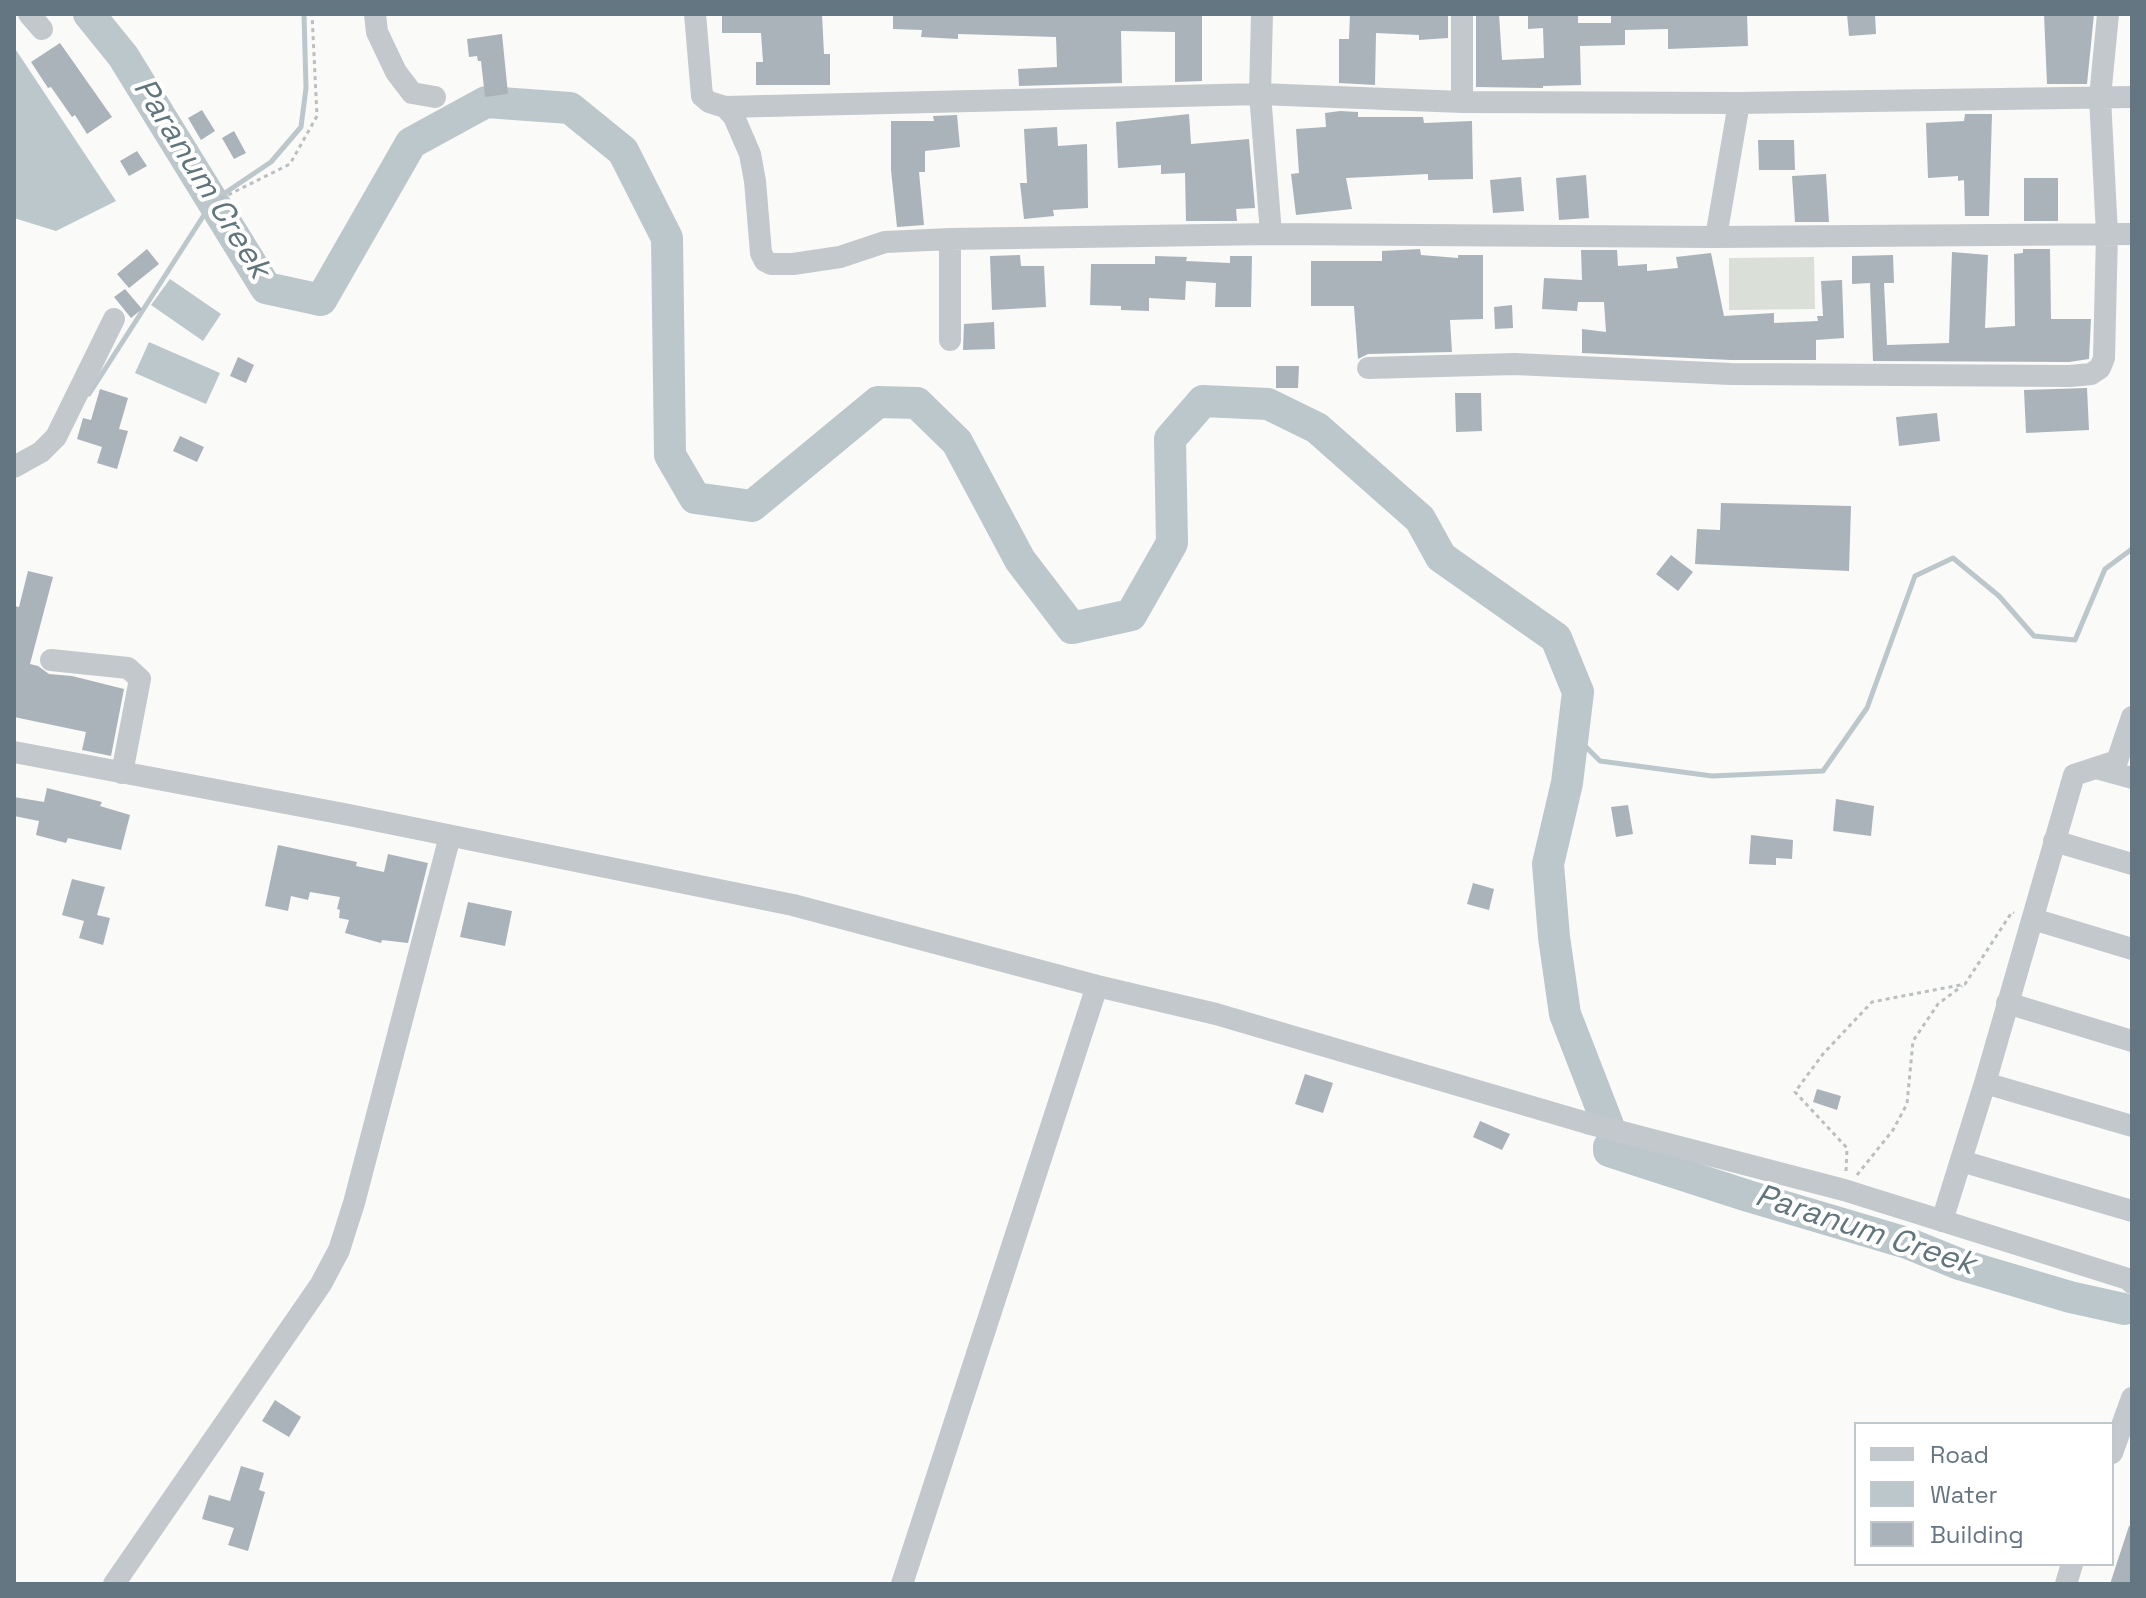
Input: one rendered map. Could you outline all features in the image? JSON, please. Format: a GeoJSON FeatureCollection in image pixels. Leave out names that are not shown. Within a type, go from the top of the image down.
{"type":"FeatureCollection","features":[{"type":"Feature","properties":{"kind":"street"},"geometry":{"type":"LineString","coordinates":[[375,14],[377,32],[396,72],[412,93],[435,97]]}},
{"type":"Feature","properties":{"kind":"street"},"geometry":{"type":"LineString","coordinates":[[695,14],[702,96],[725,107],[1260,94],[1462,102],[1739,103],[2132,97]]}},
{"type":"Feature","properties":{"kind":"street"},"geometry":{"type":"LineString","coordinates":[[1262,14],[1260,94],[1271,234]]}},
{"type":"Feature","properties":{"kind":"street"},"geometry":{"type":"LineString","coordinates":[[1462,14],[1462,102]]}},
{"type":"Feature","properties":{"kind":"street"},"geometry":{"type":"LineString","coordinates":[[1368,368],[1515,364],[1731,374],[2091,374],[2100,368],[2104,358],[2107,234],[2100,97],[2108,14]]}},
{"type":"Feature","properties":{"kind":"street"},"geometry":{"type":"LineString","coordinates":[[1716,237],[1739,103]]}},
{"type":"Feature","properties":{"kind":"street"},"geometry":{"type":"LineString","coordinates":[[725,107],[734,117],[750,154],[761,253],[765,261],[771,264],[793,264],[848,255],[885,242],[950,239],[1271,234],[1716,237],[2132,234]]}},
{"type":"Feature","properties":{"kind":"street"},"geometry":{"type":"LineString","coordinates":[[950,239],[950,340]]}},
{"type":"Feature","properties":{"kind":"street"},"geometry":{"type":"LineString","coordinates":[[14,467],[41,452],[56,437],[114,319]]}},
{"type":"Feature","properties":{"kind":"street"},"geometry":{"type":"LineString","coordinates":[[51,660],[128,668],[140,679],[122,773]]}},
{"type":"Feature","properties":{"kind":"street"},"geometry":{"type":"LineString","coordinates":[[1942,1221],[2074,775],[2117,761],[2132,717]]}},
{"type":"Feature","properties":{"kind":"street"},"geometry":{"type":"LineString","coordinates":[[14,752],[793,905],[1097,986],[1216,1014],[1587,1123],[1844,1190],[2128,1279],[2132,1283]]}},
{"type":"Feature","properties":{"kind":"street"},"geometry":{"type":"LineString","coordinates":[[2096,768],[2132,778]]}},
{"type":"Feature","properties":{"kind":"street"},"geometry":{"type":"LineString","coordinates":[[114,1584],[321,1284],[339,1250],[450,836]]}},
{"type":"Feature","properties":{"kind":"street"},"geometry":{"type":"LineString","coordinates":[[2054,841],[2132,864]]}},
{"type":"Feature","properties":{"kind":"street"},"geometry":{"type":"LineString","coordinates":[[2033,919],[2132,949]]}},
{"type":"Feature","properties":{"kind":"street"},"geometry":{"type":"LineString","coordinates":[[902,1584],[1097,986]]}},
{"type":"Feature","properties":{"kind":"street"},"geometry":{"type":"LineString","coordinates":[[2007,1003],[2132,1041]]}},
{"type":"Feature","properties":{"kind":"street"},"geometry":{"type":"LineString","coordinates":[[1985,1083],[2132,1126]]}},
{"type":"Feature","properties":{"kind":"street"},"geometry":{"type":"LineString","coordinates":[[1961,1161],[2132,1211]]}},
{"type":"Feature","properties":{"kind":"street"},"geometry":{"type":"LineString","coordinates":[[2114,1448],[2132,1398]]}},
{"type":"Feature","properties":{"kind":"path"},"geometry":{"type":"LineString","coordinates":[[214,202],[290,164],[317,116],[312,14]]}},
{"type":"Feature","properties":{"kind":"path"},"geometry":{"type":"LineString","coordinates":[[1844,1190],[1893,1130],[1907,1104],[1913,1041],[1938,1004],[1965,984],[2012,912],[2033,919]]}},
{"type":"Feature","properties":{"kind":"path"},"geometry":{"type":"LineString","coordinates":[[1844,1190],[1847,1148],[1795,1092],[1823,1054],[1872,1002],[1965,984]]}},
{"type":"Feature","properties":{"kind":"shaded area"},"geometry":{"type":"Polygon","coordinates":[[[1814,257],[1815,309],[1729,310],[1729,258],[1814,257]]]}},
{"type":"Feature","properties":{"kind":"water"},"geometry":{"type":"Polygon","coordinates":[[[14,47],[116,201],[56,231],[14,218],[14,47]]]}},
{"type":"Feature","properties":{"kind":"water"},"geometry":{"type":"Polygon","coordinates":[[[170,279],[221,314],[203,341],[151,305],[170,279]]]}},
{"type":"Feature","properties":{"kind":"water"},"geometry":{"type":"Polygon","coordinates":[[[149,342],[220,373],[206,404],[135,373],[149,342]]]}},
{"type":"Feature","properties":{"kind":"building"},"geometry":{"type":"Polygon","coordinates":[[[722,14],[822,14],[824,54],[830,54],[830,85],[756,85],[756,62],[763,62],[761,33],[722,33],[722,14]]]}},
{"type":"Feature","properties":{"kind":"building"},"geometry":{"type":"Polygon","coordinates":[[[893,14],[1202,14],[1202,81],[1175,82],[1175,32],[1121,31],[1122,83],[1019,86],[1018,69],[1057,67],[1056,37],[958,34],[958,39],[921,37],[922,30],[893,29],[893,14]]]}},
{"type":"Feature","properties":{"kind":"building"},"geometry":{"type":"Polygon","coordinates":[[[1350,14],[1448,14],[1448,38],[1419,40],[1419,35],[1376,33],[1375,85],[1339,83],[1339,39],[1349,39],[1350,14]]]}},
{"type":"Feature","properties":{"kind":"building"},"geometry":{"type":"Polygon","coordinates":[[[1476,14],[1499,14],[1502,60],[1544,58],[1543,28],[1528,29],[1528,14],[1578,14],[1578,23],[1611,23],[1611,14],[1747,14],[1748,46],[1668,49],[1668,29],[1625,30],[1625,45],[1580,46],[1581,85],[1476,87],[1476,14]]]}},
{"type":"Feature","properties":{"kind":"building"},"geometry":{"type":"Polygon","coordinates":[[[1847,14],[1875,14],[1876,34],[1849,36],[1847,14]]]}},
{"type":"Feature","properties":{"kind":"building"},"geometry":{"type":"Polygon","coordinates":[[[2044,14],[2094,14],[2087,84],[2047,84],[2044,14]]]}},
{"type":"Feature","properties":{"kind":"building"},"geometry":{"type":"Polygon","coordinates":[[[502,34],[508,94],[485,97],[481,61],[477,56],[469,57],[467,39],[502,34]]]}},
{"type":"Feature","properties":{"kind":"building"},"geometry":{"type":"Polygon","coordinates":[[[60,43],[112,117],[87,134],[75,115],[72,117],[51,87],[48,88],[31,62],[60,43]]]}},
{"type":"Feature","properties":{"kind":"building"},"geometry":{"type":"Polygon","coordinates":[[[202,110],[215,131],[201,140],[188,118],[202,110]]]}},
{"type":"Feature","properties":{"kind":"building"},"geometry":{"type":"Polygon","coordinates":[[[1358,112],[1358,117],[1423,117],[1424,123],[1472,121],[1473,179],[1428,180],[1428,174],[1346,178],[1352,209],[1296,215],[1291,174],[1299,173],[1296,129],[1326,127],[1325,113],[1358,112]]]}},
{"type":"Feature","properties":{"kind":"building"},"geometry":{"type":"Polygon","coordinates":[[[1189,114],[1191,144],[1249,139],[1255,208],[1236,209],[1237,221],[1186,221],[1185,173],[1161,174],[1161,165],[1118,168],[1116,122],[1189,114]]]}},
{"type":"Feature","properties":{"kind":"building"},"geometry":{"type":"Polygon","coordinates":[[[1965,114],[1992,114],[1989,216],[1965,216],[1964,180],[1958,181],[1958,176],[1928,178],[1926,123],[1964,121],[1965,114]]]}},
{"type":"Feature","properties":{"kind":"building"},"geometry":{"type":"Polygon","coordinates":[[[957,115],[960,147],[925,151],[925,172],[919,172],[924,225],[897,227],[891,170],[891,121],[934,121],[933,116],[957,115]]]}},
{"type":"Feature","properties":{"kind":"building"},"geometry":{"type":"Polygon","coordinates":[[[1057,127],[1058,146],[1087,144],[1088,208],[1053,210],[1054,216],[1024,219],[1020,183],[1027,183],[1024,129],[1057,127]]]}},
{"type":"Feature","properties":{"kind":"building"},"geometry":{"type":"Polygon","coordinates":[[[234,131],[246,153],[234,159],[222,138],[234,131]]]}},
{"type":"Feature","properties":{"kind":"building"},"geometry":{"type":"Polygon","coordinates":[[[1758,140],[1794,140],[1795,170],[1759,170],[1758,140]]]}},
{"type":"Feature","properties":{"kind":"building"},"geometry":{"type":"Polygon","coordinates":[[[137,151],[147,166],[129,176],[120,161],[137,151]]]}},
{"type":"Feature","properties":{"kind":"building"},"geometry":{"type":"Polygon","coordinates":[[[1826,174],[1829,222],[1795,222],[1792,176],[1826,174]]]}},
{"type":"Feature","properties":{"kind":"building"},"geometry":{"type":"Polygon","coordinates":[[[1586,175],[1589,218],[1559,220],[1556,178],[1586,175]]]}},
{"type":"Feature","properties":{"kind":"building"},"geometry":{"type":"Polygon","coordinates":[[[1521,177],[1524,211],[1493,213],[1490,180],[1521,177]]]}},
{"type":"Feature","properties":{"kind":"building"},"geometry":{"type":"Polygon","coordinates":[[[2024,178],[2058,178],[2058,221],[2024,221],[2024,178]]]}},
{"type":"Feature","properties":{"kind":"building"},"geometry":{"type":"Polygon","coordinates":[[[147,249],[159,264],[129,288],[117,274],[147,249]]]}},
{"type":"Feature","properties":{"kind":"building"},"geometry":{"type":"Polygon","coordinates":[[[1420,249],[1421,255],[1458,258],[1458,255],[1483,255],[1483,319],[1450,320],[1452,352],[1368,354],[1358,359],[1354,306],[1311,306],[1311,261],[1382,261],[1382,251],[1420,249]]]}},
{"type":"Feature","properties":{"kind":"building"},"geometry":{"type":"Polygon","coordinates":[[[2023,249],[2050,249],[2051,319],[2091,319],[2089,359],[2069,362],[1873,361],[1870,283],[1852,284],[1852,256],[1893,255],[1894,283],[1884,283],[1887,345],[1949,343],[1952,252],[1988,255],[1985,328],[2015,326],[2014,254],[2023,253],[2023,249]]]}},
{"type":"Feature","properties":{"kind":"building"},"geometry":{"type":"Polygon","coordinates":[[[1581,250],[1617,250],[1618,266],[1647,264],[1647,271],[1678,268],[1676,257],[1711,253],[1724,316],[1774,313],[1774,323],[1818,321],[1817,316],[1823,316],[1821,281],[1842,280],[1844,338],[1816,340],[1816,360],[1731,360],[1582,353],[1582,329],[1606,332],[1604,302],[1578,302],[1577,311],[1542,309],[1544,278],[1582,280],[1581,250]]]}},
{"type":"Feature","properties":{"kind":"building"},"geometry":{"type":"Polygon","coordinates":[[[1020,255],[1021,266],[1044,266],[1046,307],[992,310],[990,256],[1020,255]]]}},
{"type":"Feature","properties":{"kind":"building"},"geometry":{"type":"Polygon","coordinates":[[[1155,256],[1230,263],[1230,256],[1252,256],[1251,307],[1215,307],[1216,283],[1186,281],[1185,300],[1149,298],[1149,311],[1090,305],[1091,264],[1155,264],[1155,256]]]}},
{"type":"Feature","properties":{"kind":"building"},"geometry":{"type":"Polygon","coordinates":[[[125,289],[142,309],[131,318],[114,297],[125,289]]]}},
{"type":"Feature","properties":{"kind":"building"},"geometry":{"type":"Polygon","coordinates":[[[1512,305],[1513,328],[1495,329],[1494,307],[1512,305]]]}},
{"type":"Feature","properties":{"kind":"building"},"geometry":{"type":"Polygon","coordinates":[[[994,322],[995,349],[963,350],[964,324],[994,322]]]}},
{"type":"Feature","properties":{"kind":"building"},"geometry":{"type":"Polygon","coordinates":[[[238,357],[254,365],[246,383],[230,376],[238,357]]]}},
{"type":"Feature","properties":{"kind":"building"},"geometry":{"type":"Polygon","coordinates":[[[1276,366],[1299,366],[1298,388],[1276,388],[1276,366]]]}},
{"type":"Feature","properties":{"kind":"building"},"geometry":{"type":"Polygon","coordinates":[[[2087,388],[2089,430],[2026,433],[2024,390],[2087,388]]]}},
{"type":"Feature","properties":{"kind":"building"},"geometry":{"type":"Polygon","coordinates":[[[100,389],[128,398],[119,429],[128,431],[117,469],[97,463],[102,447],[77,439],[83,418],[91,420],[100,389]]]}},
{"type":"Feature","properties":{"kind":"building"},"geometry":{"type":"Polygon","coordinates":[[[1455,393],[1481,393],[1482,431],[1456,432],[1455,393]]]}},
{"type":"Feature","properties":{"kind":"building"},"geometry":{"type":"Polygon","coordinates":[[[1937,413],[1940,441],[1899,446],[1896,417],[1937,413]]]}},
{"type":"Feature","properties":{"kind":"building"},"geometry":{"type":"Polygon","coordinates":[[[180,436],[204,447],[197,462],[173,451],[180,436]]]}},
{"type":"Feature","properties":{"kind":"building"},"geometry":{"type":"Polygon","coordinates":[[[1721,503],[1851,506],[1849,571],[1695,564],[1697,529],[1720,530],[1721,503]]]}},
{"type":"Feature","properties":{"kind":"building"},"geometry":{"type":"Polygon","coordinates":[[[1671,555],[1693,572],[1678,591],[1656,574],[1671,555]]]}},
{"type":"Feature","properties":{"kind":"building"},"geometry":{"type":"Polygon","coordinates":[[[28,571],[53,577],[30,664],[49,674],[72,676],[124,689],[111,756],[82,750],[86,732],[14,717],[14,606],[19,607],[28,571]]]}},
{"type":"Feature","properties":{"kind":"building"},"geometry":{"type":"Polygon","coordinates":[[[47,788],[102,802],[100,806],[130,815],[121,850],[68,838],[66,843],[36,835],[39,821],[14,816],[14,797],[44,802],[47,788]]]}},
{"type":"Feature","properties":{"kind":"building"},"geometry":{"type":"Polygon","coordinates":[[[1836,799],[1874,806],[1871,836],[1833,831],[1836,799]]]}},
{"type":"Feature","properties":{"kind":"building"},"geometry":{"type":"Polygon","coordinates":[[[1628,805],[1633,834],[1616,837],[1611,807],[1628,805]]]}},
{"type":"Feature","properties":{"kind":"building"},"geometry":{"type":"Polygon","coordinates":[[[1751,835],[1793,840],[1792,859],[1776,858],[1776,865],[1749,864],[1751,835]]]}},
{"type":"Feature","properties":{"kind":"building"},"geometry":{"type":"Polygon","coordinates":[[[278,845],[357,862],[356,866],[384,872],[388,854],[428,863],[408,943],[382,940],[381,943],[345,933],[349,920],[339,918],[340,910],[337,909],[340,897],[310,892],[308,900],[291,896],[288,911],[265,906],[278,845]]]}},
{"type":"Feature","properties":{"kind":"building"},"geometry":{"type":"Polygon","coordinates":[[[72,879],[105,887],[97,915],[110,918],[103,945],[79,938],[84,921],[62,915],[72,879]]]}},
{"type":"Feature","properties":{"kind":"building"},"geometry":{"type":"Polygon","coordinates":[[[1473,883],[1494,889],[1489,910],[1467,904],[1473,883]]]}},
{"type":"Feature","properties":{"kind":"building"},"geometry":{"type":"Polygon","coordinates":[[[468,902],[512,911],[505,946],[460,937],[468,902]]]}},
{"type":"Feature","properties":{"kind":"building"},"geometry":{"type":"Polygon","coordinates":[[[1305,1074],[1333,1083],[1323,1113],[1295,1104],[1305,1074]]]}},
{"type":"Feature","properties":{"kind":"building"},"geometry":{"type":"Polygon","coordinates":[[[1817,1089],[1841,1096],[1837,1110],[1813,1102],[1817,1089]]]}},
{"type":"Feature","properties":{"kind":"building"},"geometry":{"type":"Polygon","coordinates":[[[1480,1121],[1510,1134],[1502,1150],[1473,1137],[1480,1121]]]}},
{"type":"Feature","properties":{"kind":"building"},"geometry":{"type":"Polygon","coordinates":[[[275,1400],[301,1417],[289,1437],[262,1421],[275,1400]]]}},
{"type":"Feature","properties":{"kind":"building"},"geometry":{"type":"Polygon","coordinates":[[[241,1466],[264,1473],[259,1490],[265,1492],[248,1551],[228,1545],[234,1528],[202,1519],[209,1495],[230,1501],[241,1466]]]}},
{"type":"Feature","properties":{"kind":"building"},"geometry":{"type":"Polygon","coordinates":[[[2129,1526],[2132,1526],[2132,1584],[2110,1584],[2129,1526]]]}},
{"type":"Feature","properties":{"kind":"waterway","name":"Paranum Creek"},"geometry":{"type":"LineString","coordinates":[[89,14],[123,56],[266,288],[321,300],[411,143],[486,102],[570,108],[623,151],[667,238],[670,455],[695,498],[752,506],[878,402],[917,403],[957,442],[1020,560],[1072,628],[1131,615],[1172,543],[1170,439],[1203,401],[1268,404],[1317,428],[1420,519],[1441,557],[1556,638],[1578,692],[1567,783],[1548,864],[1554,937],[1565,1014],[1608,1125]]}},
{"type":"Feature","properties":{"kind":"waterway","name":"Paranum Creek"},"geometry":{"type":"LineString","coordinates":[[89,394],[213,201],[271,162],[301,127],[306,88],[304,14]]}},
{"type":"Feature","properties":{"kind":"waterway"},"geometry":{"type":"LineString","coordinates":[[1573,734],[1600,761],[1712,776],[1823,771],[1867,708],[1915,576],[1953,558],[1999,596],[2034,636],[2075,640],[2105,569],[2132,549]]}},
{"type":"Feature","properties":{"kind":"waterway","name":"Paranum Creek"},"geometry":{"type":"LineString","coordinates":[[1609,1147],[1609,1151],[1907,1243],[1959,1264],[2070,1297],[2124,1309]]}}]}
